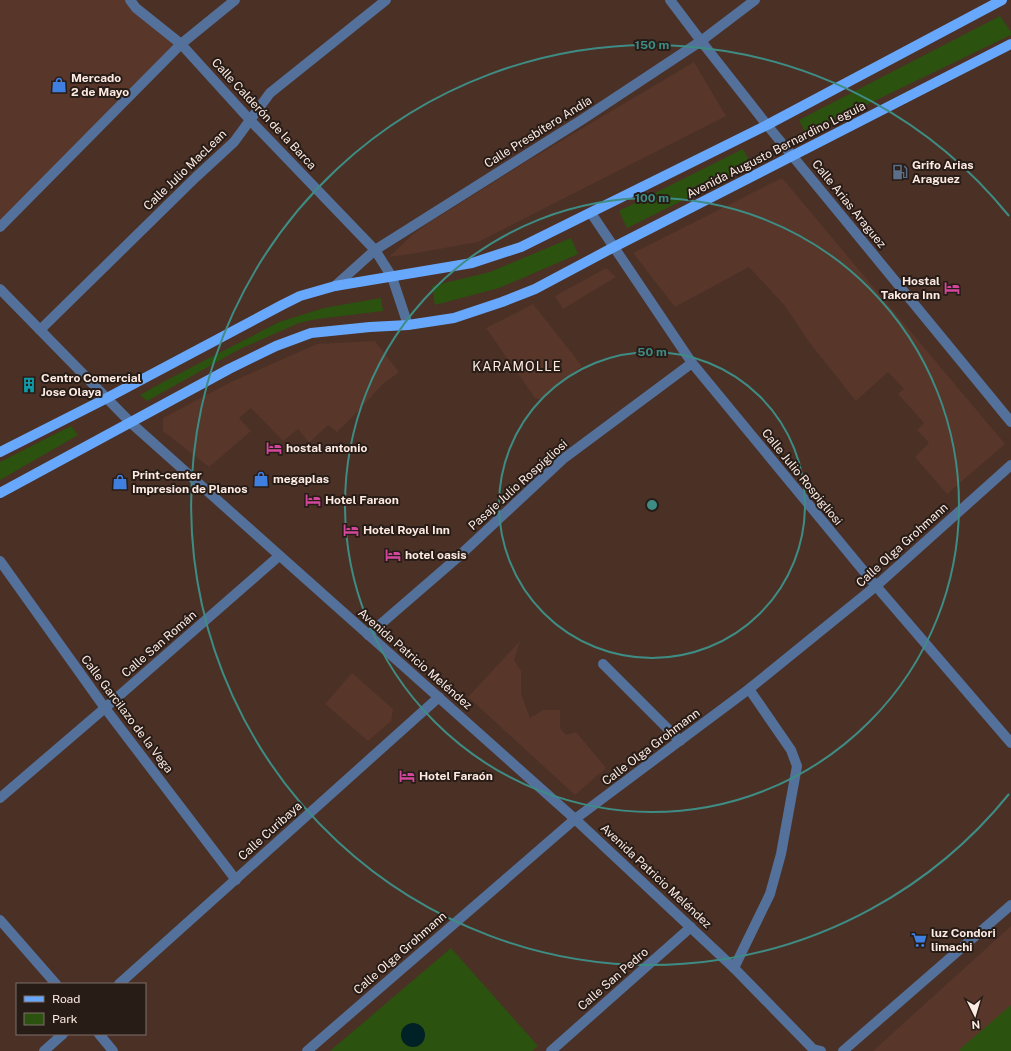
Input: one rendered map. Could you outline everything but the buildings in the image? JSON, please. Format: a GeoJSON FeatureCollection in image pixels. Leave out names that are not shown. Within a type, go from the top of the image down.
{"type":"FeatureCollection","features":[{"type":"Feature","properties":{"kind":"main road"},"geometry":{"type":"LineString","coordinates":[[0,452],[107,398],[300,296],[335,286],[472,263],[521,247],[767,125],[1002,0]]}},
{"type":"Feature","properties":{"kind":"main road","name":"Avenida Augusto Bernardino Leguía"},"geometry":{"type":"LineString","coordinates":[[0,493],[276,346],[311,333],[408,325],[454,318],[535,289],[1011,44]]}},
{"type":"Feature","properties":{"kind":"street","name":"Calle Calderón de la Barca"},"geometry":{"type":"LineString","coordinates":[[130,0],[136,8],[181,44],[250,120],[375,250],[392,277],[408,325]]}},
{"type":"Feature","properties":{"kind":"street"},"geometry":{"type":"LineString","coordinates":[[0,227],[181,44],[235,0]]}},
{"type":"Feature","properties":{"kind":"street","name":"Calle Julio MacLean"},"geometry":{"type":"LineString","coordinates":[[40,330],[196,177],[234,142],[270,94],[386,0]]}},
{"type":"Feature","properties":{"kind":"street","name":"Calle Arias Araguez"},"geometry":{"type":"LineString","coordinates":[[670,0],[767,125],[1011,422]]}},
{"type":"Feature","properties":{"kind":"street","name":"Calle Presbítero Andía"},"geometry":{"type":"LineString","coordinates":[[335,286],[375,250],[583,119],[701,41],[755,0]]}},
{"type":"Feature","properties":{"kind":"street","name":"Calle Julio Rospigliosi"},"geometry":{"type":"LineString","coordinates":[[591,213],[692,363],[876,586],[1011,744]]}},
{"type":"Feature","properties":{"kind":"street","name":"Avenida Patricio Meléndez"},"geometry":{"type":"LineString","coordinates":[[0,289],[131,423],[368,635],[439,696],[575,819],[734,968],[815,1050]]}},
{"type":"Feature","properties":{"kind":"street","name":"Pasaje Julio Rospigliosi"},"geometry":{"type":"LineString","coordinates":[[368,635],[457,558],[563,459],[692,363]]}},
{"type":"Feature","properties":{"kind":"street","name":"Calle Olga Grohmann"},"geometry":{"type":"LineString","coordinates":[[307,1051],[575,819],[749,689],[876,586],[1011,465]]}},
{"type":"Feature","properties":{"kind":"street","name":"Calle San Román"},"geometry":{"type":"LineString","coordinates":[[0,798],[279,556]]}},
{"type":"Feature","properties":{"kind":"street","name":"Calle Garcilazo de la Vega"},"geometry":{"type":"LineString","coordinates":[[0,562],[105,708],[236,880]]}},
{"type":"Feature","properties":{"kind":"street"},"geometry":{"type":"LineString","coordinates":[[603,664],[680,741]]}},
{"type":"Feature","properties":{"kind":"street"},"geometry":{"type":"LineString","coordinates":[[734,968],[770,894],[781,854],[797,766],[792,750],[749,689]]}},
{"type":"Feature","properties":{"kind":"street","name":"Calle Curibaya"},"geometry":{"type":"LineString","coordinates":[[120,983],[439,696]]}},
{"type":"Feature","properties":{"kind":"street"},"geometry":{"type":"LineString","coordinates":[[843,1051],[1011,905]]}},
{"type":"Feature","properties":{"kind":"street"},"geometry":{"type":"LineString","coordinates":[[0,920],[55,983]]}},
{"type":"Feature","properties":{"kind":"street","name":"Calle San Pedro"},"geometry":{"type":"LineString","coordinates":[[551,1051],[691,927]]}},
{"type":"Feature","properties":{"kind":"street"},"geometry":{"type":"LineString","coordinates":[[44,1051],[62,1035]]}},
{"type":"Feature","properties":{"kind":"street"},"geometry":{"type":"LineString","coordinates":[[100,1035],[113,1051]]}},
{"type":"Feature","properties":{"kind":"shaded area","name":"Mercado 2 de Mayo"},"geometry":{"type":"Polygon","coordinates":[[[0,0],[130,0],[181,44],[0,227],[0,0]]]}},
{"type":"Feature","properties":{"kind":"shaded area"},"geometry":{"type":"Polygon","coordinates":[[[694,62],[726,116],[478,242],[389,257],[413,234],[427,224],[529,160],[694,62]]]}},
{"type":"Feature","properties":{"kind":"shaded area"},"geometry":{"type":"Polygon","coordinates":[[[782,178],[1005,444],[947,494],[915,457],[929,443],[917,430],[924,423],[898,394],[904,389],[888,372],[856,401],[809,342],[785,306],[749,267],[675,307],[633,253],[782,178]]]}},
{"type":"Feature","properties":{"kind":"shaded area"},"geometry":{"type":"Polygon","coordinates":[[[606,268],[616,277],[563,309],[555,296],[606,268]]]}},
{"type":"Feature","properties":{"kind":"shaded area"},"geometry":{"type":"Polygon","coordinates":[[[533,304],[582,366],[541,400],[535,398],[486,328],[533,304]]]}},
{"type":"Feature","properties":{"kind":"shaded area"},"geometry":{"type":"Polygon","coordinates":[[[375,341],[399,372],[383,384],[337,432],[328,425],[309,443],[298,429],[283,441],[251,408],[239,418],[251,431],[209,467],[163,431],[163,418],[231,382],[317,344],[375,341]]]}},
{"type":"Feature","properties":{"kind":"shaded area"},"geometry":{"type":"Polygon","coordinates":[[[520,641],[514,660],[521,671],[521,694],[530,718],[543,710],[560,710],[560,728],[566,735],[576,732],[606,768],[575,795],[468,697],[520,641]]]}},
{"type":"Feature","properties":{"kind":"shaded area"},"geometry":{"type":"Polygon","coordinates":[[[352,673],[393,709],[391,721],[368,741],[325,704],[352,673]]]}},
{"type":"Feature","properties":{"kind":"shaded area"},"geometry":{"type":"Polygon","coordinates":[[[1011,926],[1011,1051],[874,1051],[874,1050],[1011,926]]]}},
{"type":"Feature","properties":{"kind":"green space"},"geometry":{"type":"Polygon","coordinates":[[[1000,16],[1011,32],[1011,35],[806,134],[799,120],[1000,16]]]}},
{"type":"Feature","properties":{"kind":"green space"},"geometry":{"type":"Polygon","coordinates":[[[743,149],[752,166],[627,228],[619,211],[743,149]]]}},
{"type":"Feature","properties":{"kind":"green space"},"geometry":{"type":"Polygon","coordinates":[[[571,238],[578,254],[499,288],[435,305],[432,286],[490,272],[571,238]]]}},
{"type":"Feature","properties":{"kind":"green space"},"geometry":{"type":"Polygon","coordinates":[[[381,298],[383,311],[317,319],[299,323],[240,349],[147,401],[140,395],[279,322],[324,308],[381,298]]]}},
{"type":"Feature","properties":{"kind":"green space"},"geometry":{"type":"Polygon","coordinates":[[[71,426],[78,435],[0,480],[0,462],[71,426]]]}},
{"type":"Feature","properties":{"kind":"green space"},"geometry":{"type":"Polygon","coordinates":[[[451,948],[538,1046],[532,1051],[330,1051],[451,948]]]}},
{"type":"Feature","properties":{"kind":"green space"},"geometry":{"type":"Polygon","coordinates":[[[1011,1005],[1011,1051],[959,1050],[1011,1005]]]}},
{"type":"Feature","properties":{"kind":"water"},"geometry":{"type":"Polygon","coordinates":[[[413,1023],[418,1024],[424,1030],[424,1040],[418,1046],[413,1047],[408,1046],[402,1040],[401,1035],[402,1030],[408,1024],[413,1023]]]}},
{"type":"Feature","properties":{"kind":"place","name":"Mercado 2 de Mayo"},"geometry":{"type":"Point","coordinates":[59,85]}},
{"type":"Feature","properties":{"kind":"place","name":"Grifo Arias Araguez"},"geometry":{"type":"Point","coordinates":[900,172]}},
{"type":"Feature","properties":{"kind":"place","name":"Hostal Takora Inn"},"geometry":{"type":"Point","coordinates":[952,288]}},
{"type":"Feature","properties":{"kind":"place","name":"Centro Comercial Jose Olaya"},"geometry":{"type":"Point","coordinates":[29,385]}},
{"type":"Feature","properties":{"kind":"place","name":"hostal antonio"},"geometry":{"type":"Point","coordinates":[274,448]}},
{"type":"Feature","properties":{"kind":"place","name":"megaplas"},"geometry":{"type":"Point","coordinates":[261,479]}},
{"type":"Feature","properties":{"kind":"place","name":"Print-center Impresion de Planos"},"geometry":{"type":"Point","coordinates":[120,482]}},
{"type":"Feature","properties":{"kind":"place","name":"Hotel Faraon"},"geometry":{"type":"Point","coordinates":[313,500]}},
{"type":"Feature","properties":{"kind":"place","name":"Hotel Royal Inn"},"geometry":{"type":"Point","coordinates":[351,530]}},
{"type":"Feature","properties":{"kind":"place","name":"hotel oasis"},"geometry":{"type":"Point","coordinates":[393,555]}},
{"type":"Feature","properties":{"kind":"place","name":"Hotel Faraón"},"geometry":{"type":"Point","coordinates":[407,776]}},
{"type":"Feature","properties":{"kind":"place","name":"luz Condori limachi"},"geometry":{"type":"Point","coordinates":[919,940]}},
{"type":"Feature","properties":{"kind":"district","name":"KARAMOLLE"},"geometry":{"type":"Point","coordinates":[517,366]}}]}
